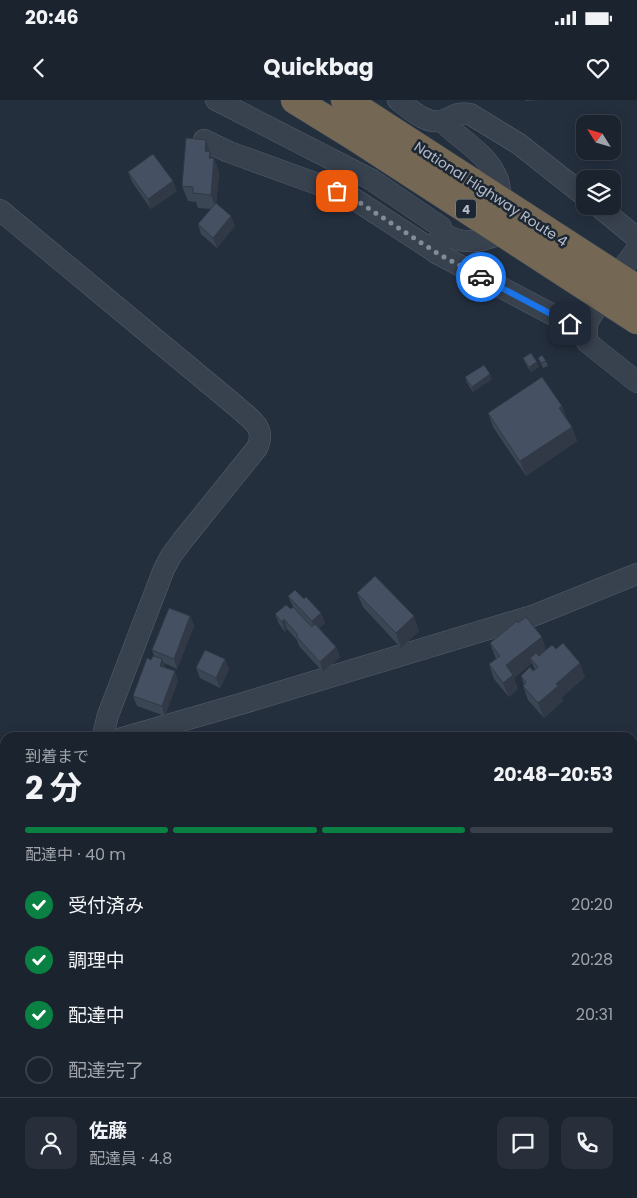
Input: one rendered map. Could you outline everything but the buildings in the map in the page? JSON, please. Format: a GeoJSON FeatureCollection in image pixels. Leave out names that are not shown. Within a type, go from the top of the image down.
{"type":"FeatureCollection","features":[{"type":"Feature","properties":{"kind":"highway","name":"National Highway Route 4"},"geometry":{"type":"LineString","coordinates":[[295,100],[504,233],[619,287]]}},
{"type":"Feature","properties":{"kind":"highway","name":"National Highway Route 4"},"geometry":{"type":"LineString","coordinates":[[345,100],[501,200],[619,287],[637,320]]}},
{"type":"Feature","properties":{"kind":"street"},"geometry":{"type":"LineString","coordinates":[[216,100],[372,180],[441,227],[439,243]]}},
{"type":"Feature","properties":{"kind":"street"},"geometry":{"type":"LineString","coordinates":[[398,100],[429,121],[442,121],[460,112],[470,114],[519,144],[576,189]]}},
{"type":"Feature","properties":{"kind":"street"},"geometry":{"type":"LineString","coordinates":[[442,121],[479,152],[486,161],[498,180],[501,200]]}},
{"type":"Feature","properties":{"kind":"street"},"geometry":{"type":"LineString","coordinates":[[204,140],[229,152],[348,195],[439,243],[586,333]]}},
{"type":"Feature","properties":{"kind":"street"},"geometry":{"type":"LineString","coordinates":[[0,210],[236,406],[260,429],[262,439],[257,448],[170,556],[108,715],[104,732]]}},
{"type":"Feature","properties":{"kind":"street"},"geometry":{"type":"LineString","coordinates":[[609,215],[637,238]]}},
{"type":"Feature","properties":{"kind":"street"},"geometry":{"type":"LineString","coordinates":[[439,243],[454,240],[466,242],[486,240],[504,233]]}},
{"type":"Feature","properties":{"kind":"street"},"geometry":{"type":"LineString","coordinates":[[637,249],[619,287],[587,323],[586,333],[587,342],[637,382]]}},
{"type":"Feature","properties":{"kind":"street"},"geometry":{"type":"LineString","coordinates":[[143,732],[535,615],[637,574]]}},
{"type":"Feature","properties":{"kind":"way so far"},"geometry":{"type":"LineString","coordinates":[[337,191],[348,195],[440,255],[481,277]]}},
{"type":"Feature","properties":{"kind":"route"},"geometry":{"type":"LineString","coordinates":[[481,277],[570,324]]}}]}
